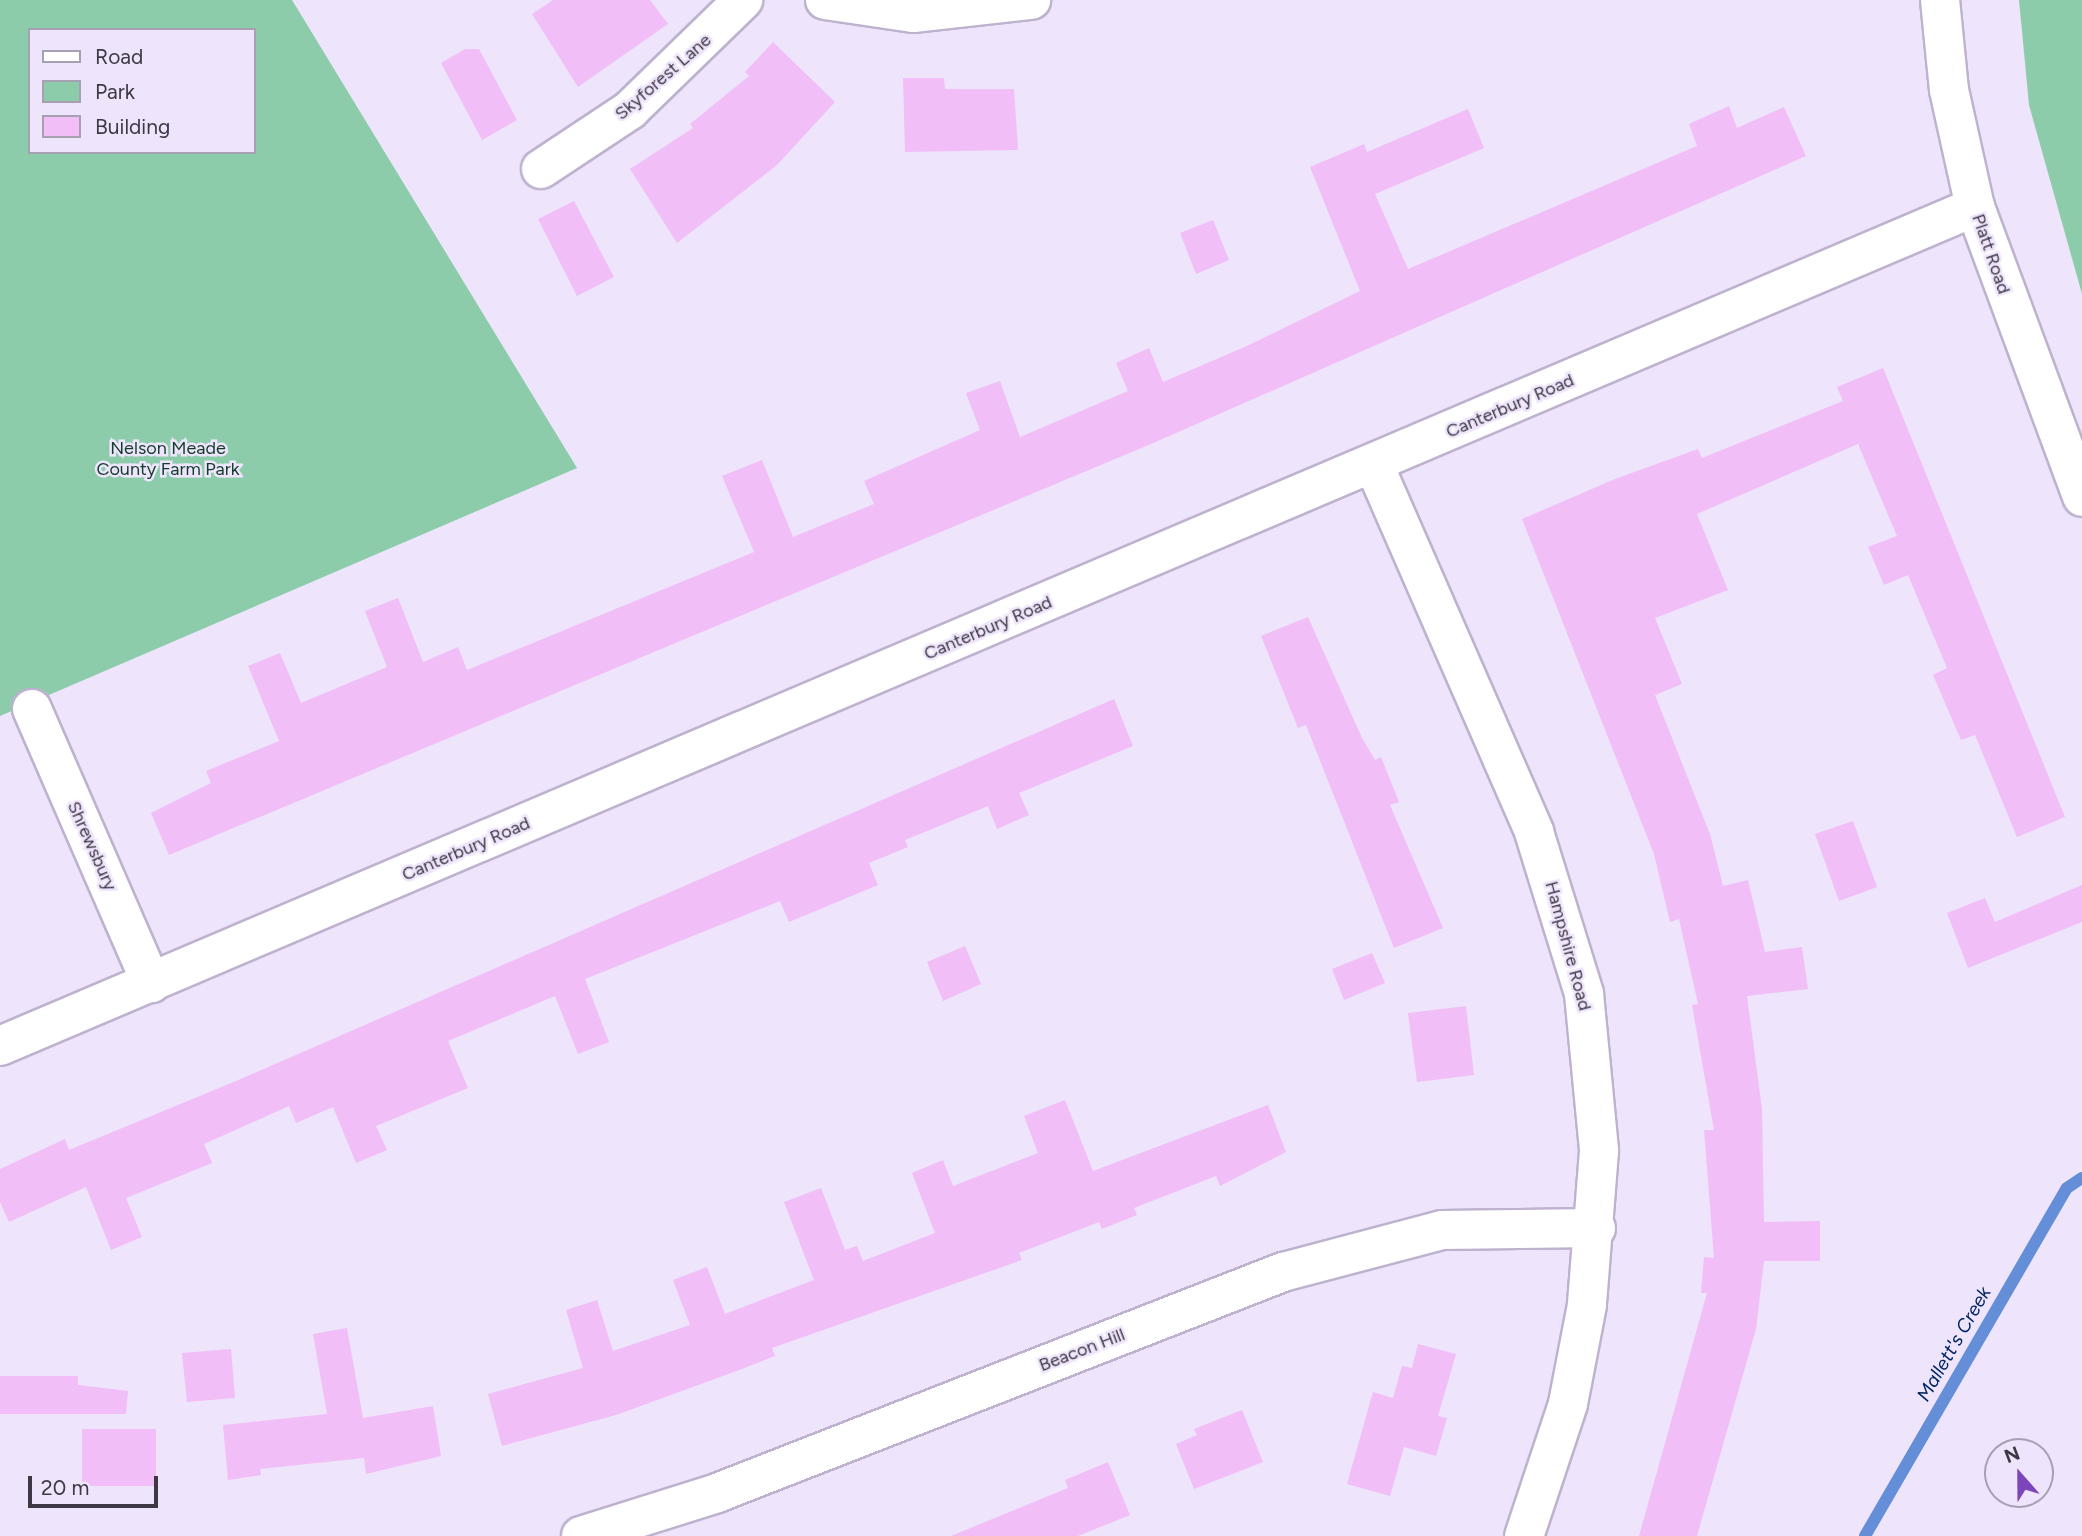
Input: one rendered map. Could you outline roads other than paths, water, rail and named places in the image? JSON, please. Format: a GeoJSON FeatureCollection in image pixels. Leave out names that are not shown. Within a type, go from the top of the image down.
{"type":"FeatureCollection","features":[{"type":"Feature","properties":{"kind":"street","name":"Skyforest Lane"},"geometry":{"type":"LineString","coordinates":[[541,169],[630,110],[743,0]]}},
{"type":"Feature","properties":{"kind":"street"},"geometry":{"type":"LineString","coordinates":[[825,0],[913,13],[1031,0]]}},
{"type":"Feature","properties":{"kind":"street","name":"Platt Road"},"geometry":{"type":"LineString","coordinates":[[1940,0],[1949,90],[1975,207],[2082,497]]}},
{"type":"Feature","properties":{"kind":"street","name":"Canterbury Road"},"geometry":{"type":"LineString","coordinates":[[0,1046],[1374,466],[1975,207]]}},
{"type":"Feature","properties":{"kind":"street","name":"Hampshire Road"},"geometry":{"type":"LineString","coordinates":[[1374,466],[1534,832],[1562,912],[1584,995],[1595,1076],[1596,1228],[1568,1404],[1524,1536]]}},
{"type":"Feature","properties":{"kind":"street","name":"Shrewsbury"},"geometry":{"type":"LineString","coordinates":[[32,709],[151,983]]}},
{"type":"Feature","properties":{"kind":"street","name":"Beacon Hill"},"geometry":{"type":"LineString","coordinates":[[581,1536],[717,1493],[1322,1260],[1442,1230],[1596,1228]]}},
{"type":"Feature","properties":{"kind":"waterway","name":"Mallett's Creek"},"geometry":{"type":"LineString","coordinates":[[1865,1536],[2067,1188],[2082,1178]]}},
{"type":"Feature","properties":{"kind":"park label","name":"Nelson Meade County Farm Park"},"geometry":{"type":"Point","coordinates":[168,459]}}]}
